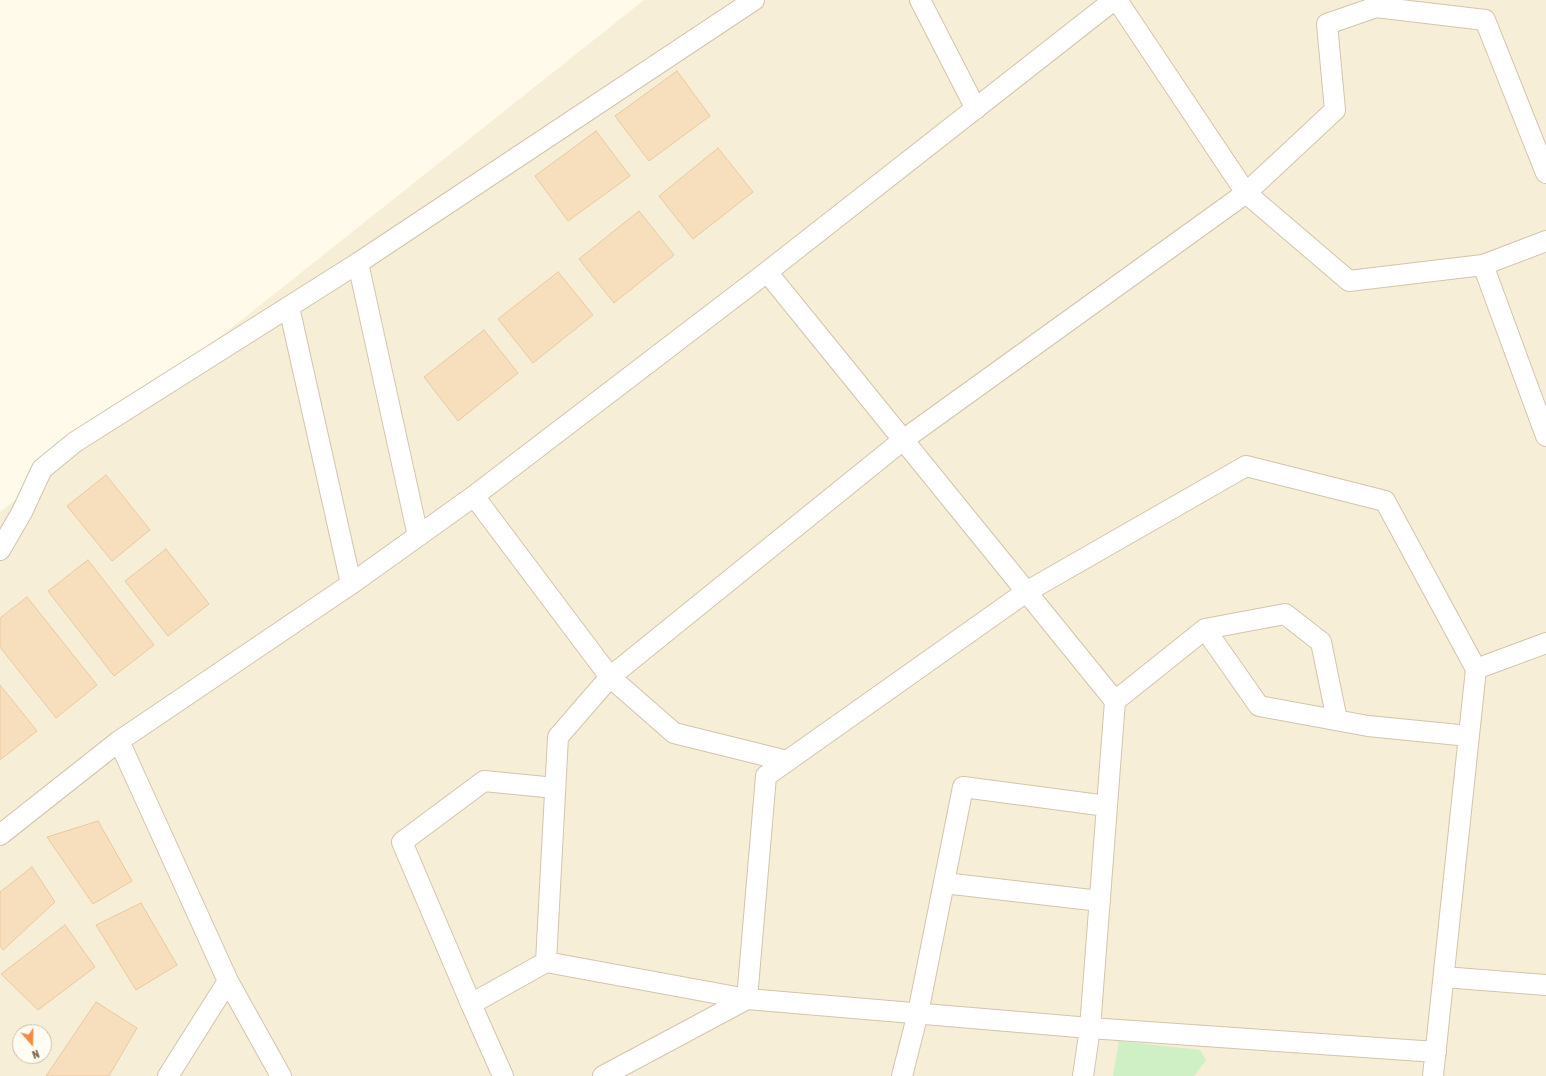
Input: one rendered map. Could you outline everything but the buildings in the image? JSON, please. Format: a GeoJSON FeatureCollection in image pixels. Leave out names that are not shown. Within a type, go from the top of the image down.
{"type":"FeatureCollection","features":[{"type":"Feature","properties":{"kind":"street"},"geometry":{"type":"LineString","coordinates":[[0,550],[22,512],[42,469],[75,442],[358,263],[754,0]]}},
{"type":"Feature","properties":{"kind":"street"},"geometry":{"type":"LineString","coordinates":[[920,0],[976,109]]}},
{"type":"Feature","properties":{"kind":"street"},"geometry":{"type":"LineString","coordinates":[[0,835],[119,741],[351,584],[474,496],[767,272],[1116,0],[1246,193],[1349,281],[1483,265],[1546,241]]}},
{"type":"Feature","properties":{"kind":"street"},"geometry":{"type":"LineString","coordinates":[[546,962],[558,737],[610,677],[903,440],[1246,193],[1335,110],[1327,24],[1376,7],[1485,20],[1546,173]]}},
{"type":"Feature","properties":{"kind":"street"},"geometry":{"type":"LineString","coordinates":[[358,263],[418,536]]}},
{"type":"Feature","properties":{"kind":"street"},"geometry":{"type":"LineString","coordinates":[[1483,265],[1546,436]]}},
{"type":"Feature","properties":{"kind":"street"},"geometry":{"type":"LineString","coordinates":[[767,272],[1115,701],[1090,1028],[1083,1076]]}},
{"type":"Feature","properties":{"kind":"street"},"geometry":{"type":"LineString","coordinates":[[289,307],[351,584]]}},
{"type":"Feature","properties":{"kind":"street"},"geometry":{"type":"LineString","coordinates":[[747,999],[766,776],[1026,592],[1246,466],[1385,501],[1476,669],[1433,1076]]}},
{"type":"Feature","properties":{"kind":"street"},"geometry":{"type":"LineString","coordinates":[[474,496],[610,677],[674,733],[787,761]]}},
{"type":"Feature","properties":{"kind":"street"},"geometry":{"type":"LineString","coordinates":[[1115,701],[1205,629],[1285,614],[1321,642],[1337,720]]}},
{"type":"Feature","properties":{"kind":"street"},"geometry":{"type":"LineString","coordinates":[[1205,629],[1259,706],[1368,726],[1469,736]]}},
{"type":"Feature","properties":{"kind":"street"},"geometry":{"type":"LineString","coordinates":[[1476,669],[1546,643]]}},
{"type":"Feature","properties":{"kind":"street"},"geometry":{"type":"LineString","coordinates":[[119,741],[228,981],[281,1076]]}},
{"type":"Feature","properties":{"kind":"street"},"geometry":{"type":"LineString","coordinates":[[504,1076],[471,1004],[402,842],[484,781],[556,788]]}},
{"type":"Feature","properties":{"kind":"street"},"geometry":{"type":"LineString","coordinates":[[902,1076],[918,1013],[963,787],[1107,806]]}},
{"type":"Feature","properties":{"kind":"street"},"geometry":{"type":"LineString","coordinates":[[944,883],[1100,901]]}},
{"type":"Feature","properties":{"kind":"street"},"geometry":{"type":"LineString","coordinates":[[471,1004],[546,962],[747,999],[1090,1028],[1436,1052]]}},
{"type":"Feature","properties":{"kind":"street"},"geometry":{"type":"LineString","coordinates":[[1444,977],[1546,985]]}},
{"type":"Feature","properties":{"kind":"street"},"geometry":{"type":"LineString","coordinates":[[168,1076],[228,981]]}},
{"type":"Feature","properties":{"kind":"street"},"geometry":{"type":"LineString","coordinates":[[603,1076],[747,999]]}},
{"type":"Feature","properties":{"kind":"shaded area"},"geometry":{"type":"Polygon","coordinates":[[[644,0],[1546,0],[1546,1076],[0,1076],[0,512],[644,0]]]}},
{"type":"Feature","properties":{"kind":"green space"},"geometry":{"type":"Polygon","coordinates":[[[1119,1041],[1200,1050],[1206,1060],[1194,1076],[1113,1076],[1119,1041]]]}}]}
